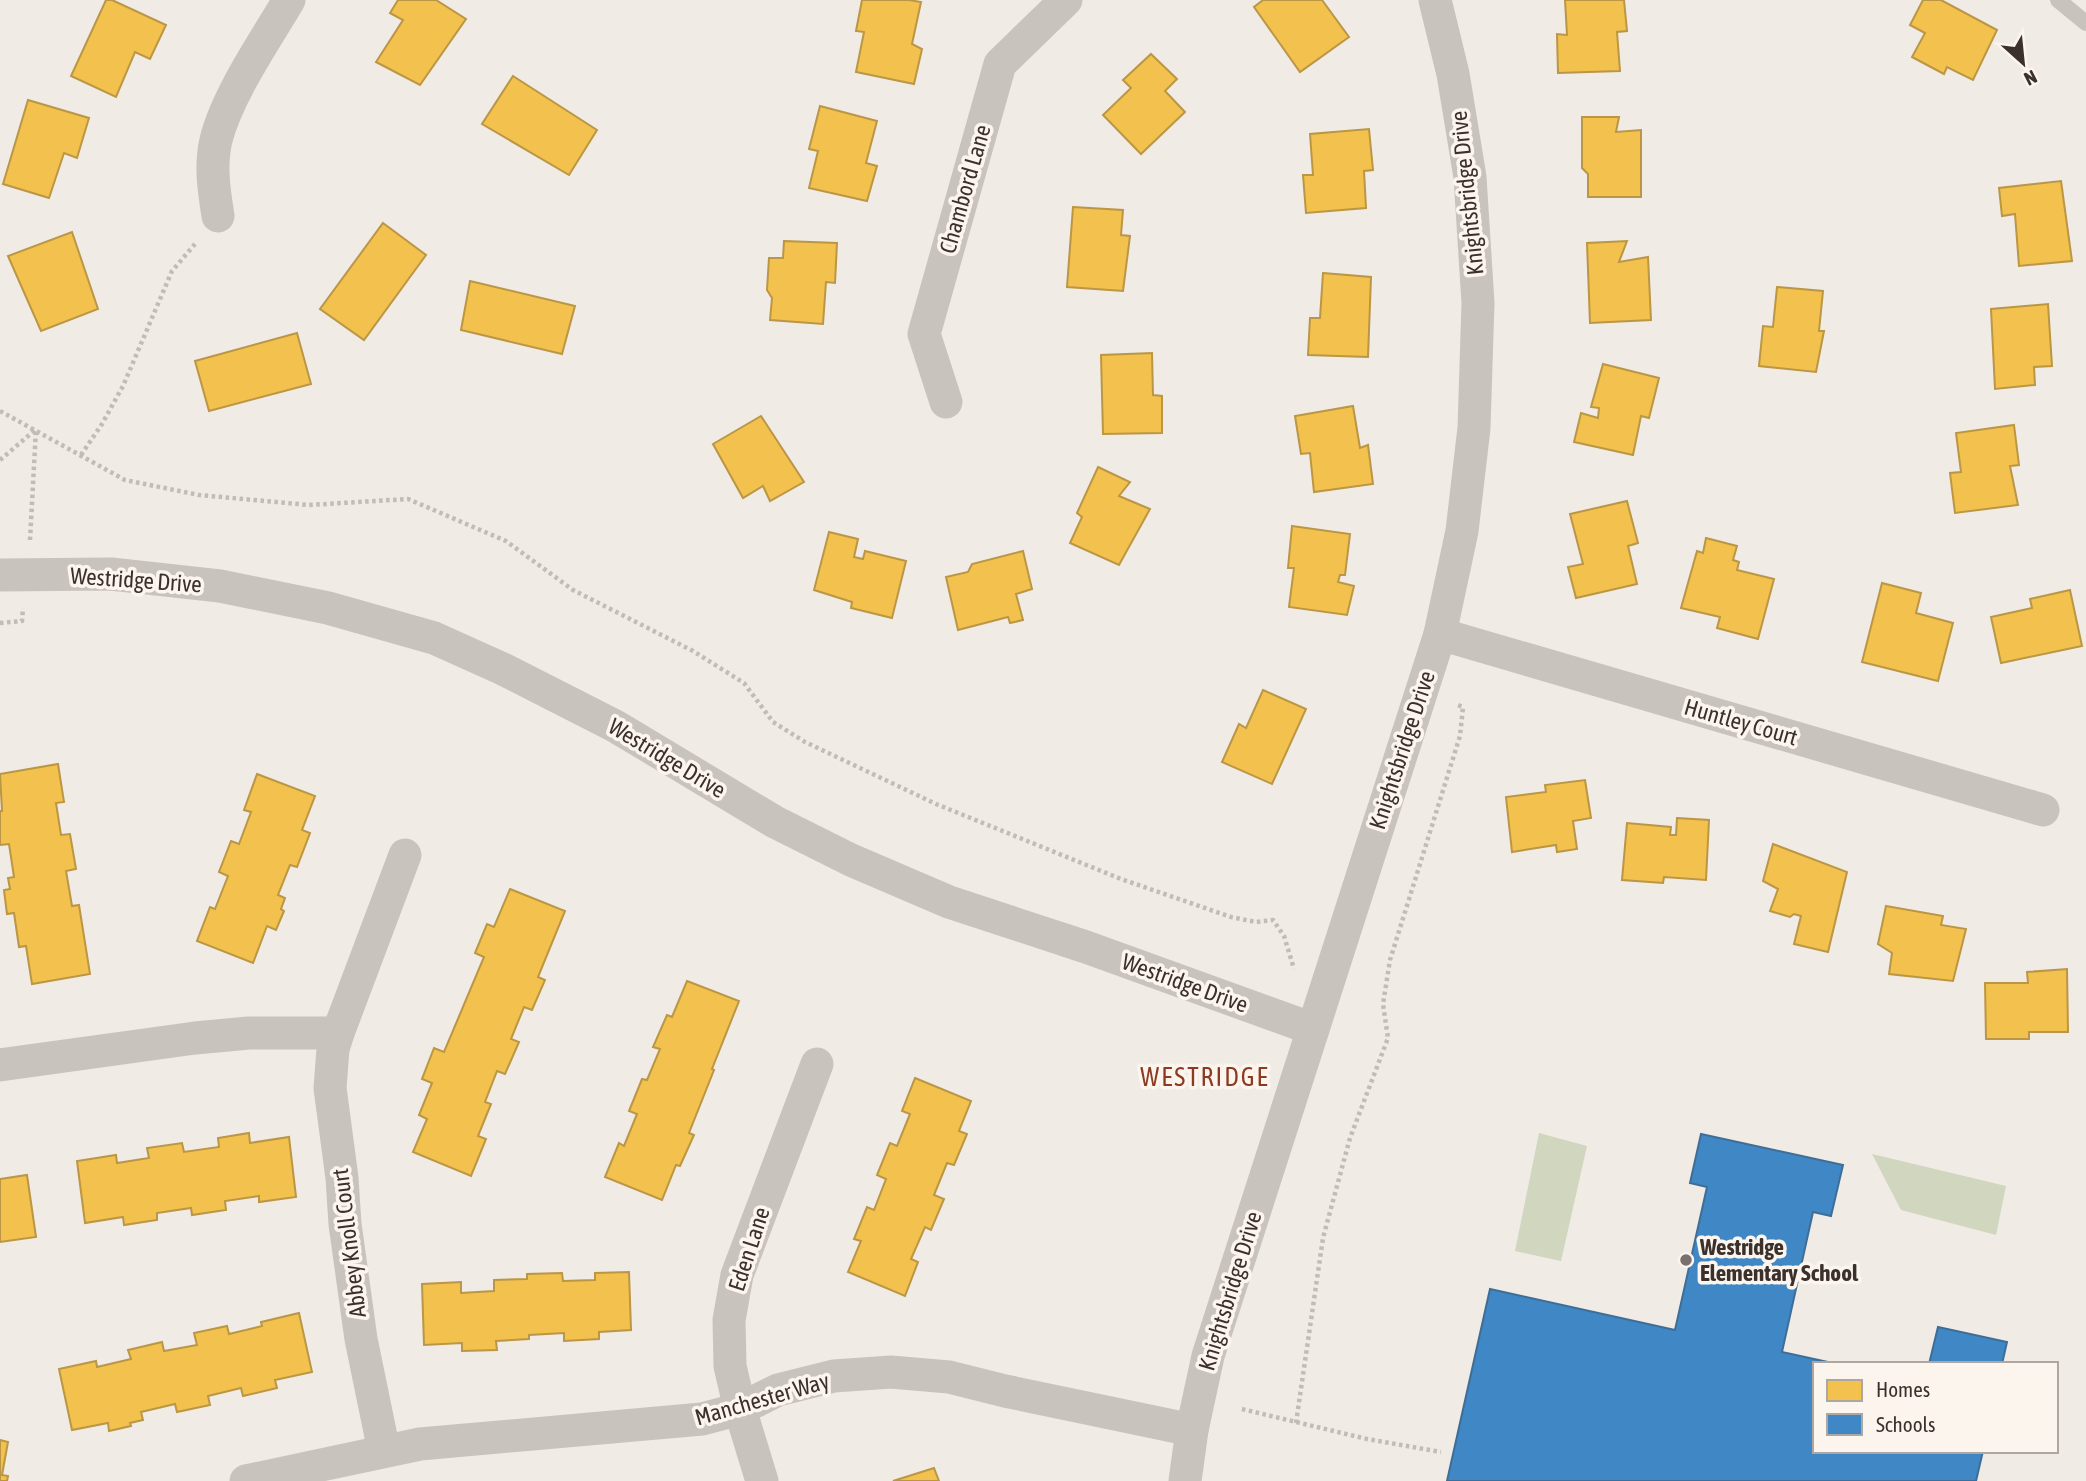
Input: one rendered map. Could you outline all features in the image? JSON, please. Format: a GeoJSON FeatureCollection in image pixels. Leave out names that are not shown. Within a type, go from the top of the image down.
{"type":"FeatureCollection","features":[{"type":"Feature","properties":{"kind":"street"},"geometry":{"type":"LineString","coordinates":[[218,216],[212,180],[215,142],[224,114],[289,0]]}},
{"type":"Feature","properties":{"kind":"street","name":"Chambord Lane"},"geometry":{"type":"LineString","coordinates":[[946,401],[924,334],[1000,64],[1066,0]]}},
{"type":"Feature","properties":{"kind":"street","name":"Knightsbridge Drive"},"geometry":{"type":"LineString","coordinates":[[1185,1481],[1192,1430],[1208,1356],[1440,634],[1462,531],[1474,428],[1478,303],[1470,177],[1453,74],[1435,0]]}},
{"type":"Feature","properties":{"kind":"street","name":"Westridge Drive"},"geometry":{"type":"LineString","coordinates":[[14,575],[111,574],[220,586],[328,608],[434,638],[503,668],[615,726],[775,822],[851,860],[949,902],[1086,947],[1313,1029]]}},
{"type":"Feature","properties":{"kind":"street","name":"Huntley Court"},"geometry":{"type":"LineString","coordinates":[[1440,634],[2043,810]]}},
{"type":"Feature","properties":{"kind":"street","name":"Abbey Knoll Court"},"geometry":{"type":"LineString","coordinates":[[384,1451],[360,1339],[330,1088],[333,1049],[338,1033],[405,855]]}},
{"type":"Feature","properties":{"kind":"street"},"geometry":{"type":"LineString","coordinates":[[0,1065],[195,1038],[248,1033],[338,1033]]}},
{"type":"Feature","properties":{"kind":"street","name":"Eden Lane"},"geometry":{"type":"LineString","coordinates":[[762,1481],[730,1366],[729,1320],[737,1275],[817,1064]]}},
{"type":"Feature","properties":{"kind":"street","name":"Manchester Way"},"geometry":{"type":"LineString","coordinates":[[246,1481],[420,1444],[702,1419],[740,1409],[778,1390],[834,1377],[891,1372],[949,1377],[1192,1430]]}},
{"type":"Feature","properties":{"kind":"lane"},"geometry":{"type":"LineString","coordinates":[[2057,0],[2086,23]]}},
{"type":"Feature","properties":{"kind":"path"},"geometry":{"type":"LineString","coordinates":[[81,455],[123,386],[172,271],[218,216]]}},
{"type":"Feature","properties":{"kind":"path"},"geometry":{"type":"LineString","coordinates":[[0,411],[125,480],[199,495],[309,505],[408,499],[506,541],[573,590],[693,651],[744,683],[773,722],[805,742],[936,804],[1121,879],[1231,917],[1256,922],[1273,920],[1284,936],[1296,976]]}},
{"type":"Feature","properties":{"kind":"path"},"geometry":{"type":"LineString","coordinates":[[0,460],[36,429]]}},
{"type":"Feature","properties":{"kind":"path"},"geometry":{"type":"LineString","coordinates":[[0,623],[22,621],[14,575],[36,429]]}},
{"type":"Feature","properties":{"kind":"path"},"geometry":{"type":"LineString","coordinates":[[1296,1423],[1323,1238],[1350,1138],[1388,1038],[1382,1004],[1390,960],[1460,736],[1463,707],[1422,690]]}},
{"type":"Feature","properties":{"kind":"path"},"geometry":{"type":"LineString","coordinates":[[1242,1409],[1367,1439],[1441,1452]]}},
{"type":"Feature","properties":{"kind":"green space"},"geometry":{"type":"Polygon","coordinates":[[[1539,1133],[1587,1146],[1561,1261],[1515,1251],[1539,1133]]]}},
{"type":"Feature","properties":{"kind":"green space"},"geometry":{"type":"Polygon","coordinates":[[[1872,1154],[2006,1186],[1996,1235],[1901,1210],[1872,1154]]]}},
{"type":"Feature","properties":{"kind":"building: Homes"},"geometry":{"type":"Polygon","coordinates":[[[106,0],[112,0],[166,25],[150,59],[135,52],[116,97],[71,76],[106,0]]]}},
{"type":"Feature","properties":{"kind":"building: Homes"},"geometry":{"type":"Polygon","coordinates":[[[398,0],[436,0],[466,19],[420,85],[376,62],[403,20],[390,13],[398,0]]]}},
{"type":"Feature","properties":{"kind":"building: Homes"},"geometry":{"type":"Polygon","coordinates":[[[862,0],[921,2],[912,44],[922,49],[914,84],[856,72],[864,32],[856,31],[862,0]]]}},
{"type":"Feature","properties":{"kind":"building: Homes"},"geometry":{"type":"Polygon","coordinates":[[[1263,0],[1322,0],[1349,37],[1300,72],[1254,7],[1263,0]]]}},
{"type":"Feature","properties":{"kind":"building: Homes"},"geometry":{"type":"Polygon","coordinates":[[[1565,0],[1624,0],[1627,31],[1617,32],[1620,71],[1558,73],[1557,34],[1567,35],[1565,0]]]}},
{"type":"Feature","properties":{"kind":"building: Homes"},"geometry":{"type":"Polygon","coordinates":[[[1923,0],[1941,0],[1997,30],[1973,80],[1947,67],[1944,74],[1912,57],[1925,33],[1910,25],[1923,0]]]}},
{"type":"Feature","properties":{"kind":"building: Homes"},"geometry":{"type":"Polygon","coordinates":[[[1151,54],[1177,79],[1165,91],[1185,112],[1141,154],[1103,115],[1131,88],[1123,80],[1151,54]]]}},
{"type":"Feature","properties":{"kind":"building: Homes"},"geometry":{"type":"Polygon","coordinates":[[[513,76],[597,130],[569,175],[482,124],[513,76]]]}},
{"type":"Feature","properties":{"kind":"building: Homes"},"geometry":{"type":"Polygon","coordinates":[[[28,100],[89,118],[77,158],[64,153],[49,198],[3,184],[28,100]]]}},
{"type":"Feature","properties":{"kind":"building: Homes"},"geometry":{"type":"Polygon","coordinates":[[[820,106],[877,121],[866,163],[877,166],[867,201],[809,188],[818,151],[809,149],[820,106]]]}},
{"type":"Feature","properties":{"kind":"building: Homes"},"geometry":{"type":"Polygon","coordinates":[[[1582,117],[1619,117],[1616,132],[1641,130],[1641,197],[1588,197],[1588,174],[1582,168],[1582,117]]]}},
{"type":"Feature","properties":{"kind":"building: Homes"},"geometry":{"type":"Polygon","coordinates":[[[1369,129],[1373,170],[1364,171],[1366,208],[1306,213],[1303,175],[1313,175],[1310,134],[1369,129]]]}},
{"type":"Feature","properties":{"kind":"building: Homes"},"geometry":{"type":"Polygon","coordinates":[[[2061,181],[2072,261],[2019,266],[2015,214],[2002,216],[1999,188],[2061,181]]]}},
{"type":"Feature","properties":{"kind":"building: Homes"},"geometry":{"type":"Polygon","coordinates":[[[1073,207],[1123,210],[1121,235],[1130,236],[1123,291],[1067,287],[1073,207]]]}},
{"type":"Feature","properties":{"kind":"building: Homes"},"geometry":{"type":"Polygon","coordinates":[[[383,223],[426,255],[364,340],[320,309],[383,223]]]}},
{"type":"Feature","properties":{"kind":"building: Homes"},"geometry":{"type":"Polygon","coordinates":[[[72,232],[98,309],[41,331],[8,256],[72,232]]]}},
{"type":"Feature","properties":{"kind":"building: Homes"},"geometry":{"type":"Polygon","coordinates":[[[784,241],[837,243],[835,283],[826,282],[823,324],[770,320],[772,298],[767,290],[769,258],[783,258],[784,241]]]}},
{"type":"Feature","properties":{"kind":"building: Homes"},"geometry":{"type":"Polygon","coordinates":[[[1627,241],[1619,262],[1648,257],[1651,320],[1590,323],[1587,243],[1627,241]]]}},
{"type":"Feature","properties":{"kind":"building: Homes"},"geometry":{"type":"Polygon","coordinates":[[[1323,273],[1371,277],[1368,357],[1308,355],[1310,318],[1320,318],[1323,273]]]}},
{"type":"Feature","properties":{"kind":"building: Homes"},"geometry":{"type":"Polygon","coordinates":[[[470,281],[575,306],[562,354],[461,330],[470,281]]]}},
{"type":"Feature","properties":{"kind":"building: Homes"},"geometry":{"type":"Polygon","coordinates":[[[1777,287],[1823,291],[1819,331],[1824,331],[1816,372],[1759,366],[1763,326],[1773,327],[1777,287]]]}},
{"type":"Feature","properties":{"kind":"building: Homes"},"geometry":{"type":"Polygon","coordinates":[[[2048,304],[2052,366],[2034,367],[2035,385],[1995,389],[1991,309],[2048,304]]]}},
{"type":"Feature","properties":{"kind":"building: Homes"},"geometry":{"type":"Polygon","coordinates":[[[297,333],[311,384],[209,411],[195,361],[297,333]]]}},
{"type":"Feature","properties":{"kind":"building: Homes"},"geometry":{"type":"Polygon","coordinates":[[[1152,353],[1153,395],[1162,396],[1162,433],[1103,434],[1101,355],[1152,353]]]}},
{"type":"Feature","properties":{"kind":"building: Homes"},"geometry":{"type":"Polygon","coordinates":[[[1603,364],[1659,378],[1649,418],[1641,416],[1633,455],[1574,442],[1581,413],[1598,418],[1599,408],[1591,407],[1603,364]]]}},
{"type":"Feature","properties":{"kind":"building: Homes"},"geometry":{"type":"Polygon","coordinates":[[[1353,406],[1360,448],[1368,445],[1373,484],[1314,492],[1310,453],[1301,454],[1295,416],[1353,406]]]}},
{"type":"Feature","properties":{"kind":"building: Homes"},"geometry":{"type":"Polygon","coordinates":[[[761,416],[804,482],[770,501],[763,486],[743,498],[713,444],[761,416]]]}},
{"type":"Feature","properties":{"kind":"building: Homes"},"geometry":{"type":"Polygon","coordinates":[[[2014,425],[2019,465],[2010,466],[2018,505],[1955,513],[1950,473],[1961,472],[1956,433],[2014,425]]]}},
{"type":"Feature","properties":{"kind":"building: Homes"},"geometry":{"type":"Polygon","coordinates":[[[1098,467],[1130,482],[1119,496],[1150,509],[1119,565],[1070,543],[1082,517],[1077,513],[1098,467]]]}},
{"type":"Feature","properties":{"kind":"building: Homes"},"geometry":{"type":"Polygon","coordinates":[[[1627,501],[1638,543],[1628,546],[1637,584],[1576,598],[1568,567],[1583,564],[1570,514],[1627,501]]]}},
{"type":"Feature","properties":{"kind":"building: Homes"},"geometry":{"type":"Polygon","coordinates":[[[1292,526],[1350,534],[1345,575],[1340,575],[1338,582],[1354,586],[1347,615],[1289,607],[1294,568],[1288,568],[1292,526]]]}},
{"type":"Feature","properties":{"kind":"building: Homes"},"geometry":{"type":"Polygon","coordinates":[[[829,532],[858,539],[854,557],[863,559],[865,551],[906,561],[892,618],[851,608],[852,602],[814,590],[829,532]]]}},
{"type":"Feature","properties":{"kind":"building: Homes"},"geometry":{"type":"Polygon","coordinates":[[[1706,538],[1737,546],[1733,560],[1739,562],[1737,570],[1774,579],[1758,639],[1717,628],[1720,617],[1681,608],[1697,551],[1703,553],[1706,538]]]}},
{"type":"Feature","properties":{"kind":"building: Homes"},"geometry":{"type":"Polygon","coordinates":[[[1023,551],[1032,589],[1016,594],[1023,620],[1010,623],[1008,617],[958,630],[946,577],[968,572],[972,564],[1023,551]]]}},
{"type":"Feature","properties":{"kind":"building: Homes"},"geometry":{"type":"Polygon","coordinates":[[[1882,583],[1921,593],[1916,613],[1953,623],[1938,681],[1862,662],[1882,583]]]}},
{"type":"Feature","properties":{"kind":"building: Homes"},"geometry":{"type":"Polygon","coordinates":[[[2070,590],[2082,646],[2001,663],[1991,617],[2032,608],[2030,599],[2070,590]]]}},
{"type":"Feature","properties":{"kind":"building: Homes"},"geometry":{"type":"Polygon","coordinates":[[[1263,690],[1306,709],[1272,784],[1222,762],[1239,724],[1246,728],[1263,690]]]}},
{"type":"Feature","properties":{"kind":"building: Homes"},"geometry":{"type":"Polygon","coordinates":[[[58,764],[64,802],[56,803],[61,835],[70,834],[76,869],[66,871],[72,906],[79,905],[90,974],[32,984],[26,946],[19,947],[14,913],[7,914],[4,890],[10,889],[8,878],[14,877],[9,844],[0,845],[0,774],[58,764]]]}},
{"type":"Feature","properties":{"kind":"building: Homes"},"geometry":{"type":"Polygon","coordinates":[[[257,774],[315,796],[302,830],[310,833],[297,867],[290,865],[278,895],[285,898],[281,909],[284,911],[276,930],[267,926],[253,963],[197,941],[210,907],[215,909],[228,876],[219,872],[231,841],[239,844],[251,812],[244,810],[257,774]]]}},
{"type":"Feature","properties":{"kind":"building: Homes"},"geometry":{"type":"Polygon","coordinates":[[[1585,780],[1591,818],[1573,821],[1577,849],[1557,852],[1556,845],[1512,852],[1506,797],[1546,792],[1545,785],[1585,780]]]}},
{"type":"Feature","properties":{"kind":"building: Homes"},"geometry":{"type":"Polygon","coordinates":[[[1677,818],[1709,820],[1706,880],[1664,877],[1663,883],[1622,880],[1627,823],[1671,827],[1670,835],[1676,835],[1677,818]]]}},
{"type":"Feature","properties":{"kind":"building: Homes"},"geometry":{"type":"Polygon","coordinates":[[[1773,844],[1847,872],[1828,952],[1794,944],[1801,916],[1794,914],[1790,917],[1770,911],[1778,889],[1763,881],[1773,844]]]}},
{"type":"Feature","properties":{"kind":"building: Homes"},"geometry":{"type":"Polygon","coordinates":[[[510,889],[565,911],[538,977],[545,980],[532,1010],[524,1007],[511,1039],[519,1042],[505,1074],[497,1071],[485,1102],[491,1104],[478,1136],[486,1139],[471,1176],[413,1152],[427,1119],[419,1115],[432,1083],[422,1079],[434,1048],[444,1052],[484,957],[475,953],[487,924],[494,927],[510,889]]]}},
{"type":"Feature","properties":{"kind":"building: Homes"},"geometry":{"type":"Polygon","coordinates":[[[1886,906],[1943,916],[1941,925],[1966,929],[1953,981],[1889,974],[1892,953],[1878,944],[1886,906]]]}},
{"type":"Feature","properties":{"kind":"building: Homes"},"geometry":{"type":"Polygon","coordinates":[[[2067,969],[2068,1032],[2029,1032],[2029,1039],[1986,1039],[1985,983],[2028,983],[2027,972],[2067,969]]]}},
{"type":"Feature","properties":{"kind":"building: Homes"},"geometry":{"type":"Polygon","coordinates":[[[687,981],[739,1001],[689,1133],[694,1135],[680,1166],[676,1165],[662,1200],[605,1177],[619,1143],[624,1146],[637,1114],[629,1111],[642,1079],[647,1080],[660,1049],[653,1047],[667,1015],[672,1017],[687,981]]]}},
{"type":"Feature","properties":{"kind":"building: Homes"},"geometry":{"type":"Polygon","coordinates":[[[915,1078],[971,1101],[959,1131],[967,1134],[954,1165],[947,1163],[934,1195],[944,1199],[931,1230],[925,1227],[911,1259],[918,1262],[905,1296],[848,1272],[861,1241],[854,1239],[867,1207],[874,1210],[886,1179],[877,1175],[890,1143],[897,1146],[910,1114],[902,1111],[915,1078]]]}},
{"type":"Feature","properties":{"kind":"building: Homes"},"geometry":{"type":"Polygon","coordinates":[[[249,1133],[250,1143],[289,1137],[296,1197],[259,1202],[259,1196],[225,1201],[226,1210],[192,1215],[191,1208],[157,1213],[157,1220],[124,1225],[123,1217],[85,1223],[77,1161],[116,1155],[117,1163],[149,1158],[147,1148],[182,1143],[184,1152],[219,1147],[218,1138],[249,1133]]]}},
{"type":"Feature","properties":{"kind":"building: Homes"},"geometry":{"type":"Polygon","coordinates":[[[27,1175],[36,1237],[0,1242],[0,1179],[27,1175]]]}},
{"type":"Feature","properties":{"kind":"building: Homes"},"geometry":{"type":"Polygon","coordinates":[[[629,1272],[631,1330],[599,1332],[599,1339],[564,1341],[564,1333],[529,1335],[529,1339],[496,1341],[497,1350],[462,1351],[462,1343],[424,1345],[422,1284],[461,1282],[461,1293],[494,1291],[494,1280],[527,1279],[527,1274],[562,1273],[563,1281],[595,1280],[595,1273],[629,1272]]]}},
{"type":"Feature","properties":{"kind":"building: Homes"},"geometry":{"type":"Polygon","coordinates":[[[299,1313],[312,1372],[275,1380],[277,1388],[243,1396],[241,1388],[208,1396],[210,1405],[177,1412],[175,1404],[141,1412],[143,1420],[130,1423],[131,1426],[109,1431],[108,1423],[72,1430],[59,1369],[96,1361],[97,1367],[131,1359],[128,1350],[162,1342],[164,1351],[197,1345],[194,1333],[227,1326],[229,1334],[262,1326],[261,1322],[299,1313]]]}},
{"type":"Feature","properties":{"kind":"building: Homes"},"geometry":{"type":"Polygon","coordinates":[[[0,1440],[8,1442],[2,1475],[8,1476],[7,1481],[0,1481],[0,1440]]]}},
{"type":"Feature","properties":{"kind":"building: Homes"},"geometry":{"type":"Polygon","coordinates":[[[934,1468],[939,1481],[893,1481],[934,1468]]]}},
{"type":"Feature","properties":{"kind":"building: Schools"},"geometry":{"type":"Polygon","coordinates":[[[1701,1134],[1843,1165],[1831,1216],[1813,1212],[1782,1352],[1828,1362],[1813,1362],[1813,1453],[1983,1453],[1976,1481],[1447,1481],[1490,1289],[1675,1330],[1707,1187],[1690,1183],[1701,1134]]]}},
{"type":"Feature","properties":{"kind":"building: Schools"},"geometry":{"type":"Polygon","coordinates":[[[1938,1327],[2007,1342],[2002,1362],[1929,1362],[1938,1327]]]}},
{"type":"Feature","properties":{"kind":"place","name":"Westridge Elementary School"},"geometry":{"type":"Point","coordinates":[1686,1260]}},
{"type":"Feature","properties":{"kind":"district","name":"WESTRIDGE"},"geometry":{"type":"Point","coordinates":[1205,1077]}}]}
